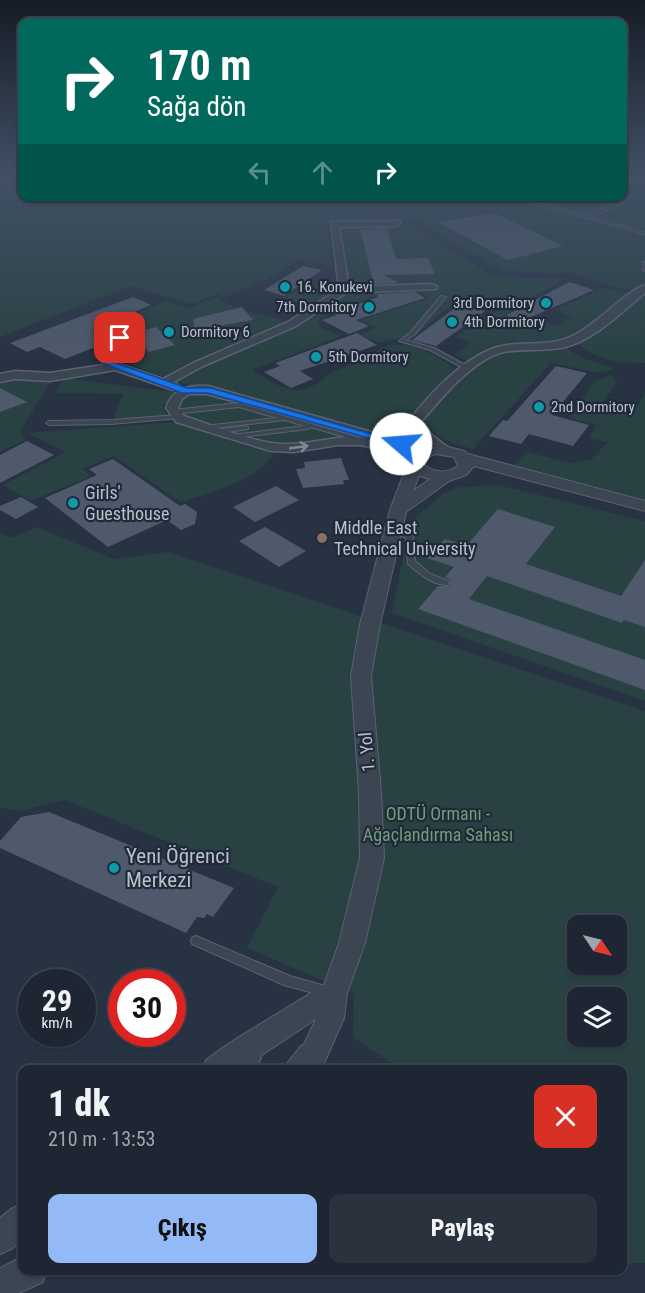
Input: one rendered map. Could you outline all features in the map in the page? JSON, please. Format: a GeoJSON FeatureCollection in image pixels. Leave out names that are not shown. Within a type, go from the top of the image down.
{"type":"FeatureCollection","features":[{"type":"Feature","properties":{"kind":"street"},"geometry":{"type":"LineString","coordinates":[[336,237],[344,290]]}},
{"type":"Feature","properties":{"kind":"street"},"geometry":{"type":"LineString","coordinates":[[164,383],[197,365],[291,324],[344,290],[432,287]]}},
{"type":"Feature","properties":{"kind":"street"},"geometry":{"type":"LineString","coordinates":[[446,476],[423,472],[420,457],[410,441],[409,429],[467,368],[482,356],[497,350],[567,343],[587,332],[645,288]]}},
{"type":"Feature","properties":{"kind":"street"},"geometry":{"type":"LineString","coordinates":[[0,378],[15,375],[50,376],[116,366],[186,391],[208,390],[380,436],[420,457]]}},
{"type":"Feature","properties":{"kind":"street"},"geometry":{"type":"LineString","coordinates":[[186,391],[173,402],[176,414],[206,427],[283,449],[339,441],[363,441],[420,457],[444,449]]}},
{"type":"Feature","properties":{"kind":"street"},"geometry":{"type":"LineString","coordinates":[[414,422],[428,439],[463,464],[515,473],[645,506]]}},
{"type":"Feature","properties":{"kind":"street","name":"1. Yol"},"geometry":{"type":"LineString","coordinates":[[308,1065],[332,1006],[352,943],[372,858],[370,792],[361,676],[370,624],[396,519],[420,457]]}},
{"type":"Feature","properties":{"kind":"street"},"geometry":{"type":"LineString","coordinates":[[396,519],[463,464]]}},
{"type":"Feature","properties":{"kind":"street"},"geometry":{"type":"LineString","coordinates":[[222,1065],[238,1053],[332,1006]]}},
{"type":"Feature","properties":{"kind":"street"},"geometry":{"type":"LineString","coordinates":[[0,1238],[18,1223]]}},
{"type":"Feature","properties":{"kind":"street"},"geometry":{"type":"LineString","coordinates":[[0,1285],[21,1275]]}},
{"type":"Feature","properties":{"kind":"lane"},"geometry":{"type":"LineString","coordinates":[[645,263],[645,270]]}},
{"type":"Feature","properties":{"kind":"lane"},"geometry":{"type":"LineString","coordinates":[[443,297],[412,334],[402,341],[432,349],[467,368]]}},
{"type":"Feature","properties":{"kind":"lane"},"geometry":{"type":"LineString","coordinates":[[116,366],[105,361],[120,338]]}},
{"type":"Feature","properties":{"kind":"lane"},"geometry":{"type":"LineString","coordinates":[[49,423],[111,422],[176,414],[230,404],[245,406],[363,441]]}},
{"type":"Feature","properties":{"kind":"lane"},"geometry":{"type":"LineString","coordinates":[[206,427],[286,418]]}},
{"type":"Feature","properties":{"kind":"lane"},"geometry":{"type":"LineString","coordinates":[[219,431],[300,422]]}},
{"type":"Feature","properties":{"kind":"lane"},"geometry":{"type":"LineString","coordinates":[[234,436],[314,426]]}},
{"type":"Feature","properties":{"kind":"lane"},"geometry":{"type":"LineString","coordinates":[[396,519],[410,537],[411,562],[418,570],[446,583]]}},
{"type":"Feature","properties":{"kind":"lane"},"geometry":{"type":"LineString","coordinates":[[196,941],[288,981],[332,1006]]}},
{"type":"Feature","properties":{"kind":"lane"},"geometry":{"type":"LineString","coordinates":[[248,1065],[332,1006]]}},
{"type":"Feature","properties":{"kind":"lane"},"geometry":{"type":"LineString","coordinates":[[291,1065],[332,1006]]}},
{"type":"Feature","properties":{"kind":"lane"},"geometry":{"type":"LineString","coordinates":[[321,1065],[332,1006]]}},
{"type":"Feature","properties":{"kind":"green space"},"geometry":{"type":"Polygon","coordinates":[[[0,237],[329,237],[332,267],[299,259],[243,289],[223,297],[218,294],[191,304],[131,286],[0,337],[0,237]]]}},
{"type":"Feature","properties":{"kind":"green space"},"geometry":{"type":"Polygon","coordinates":[[[341,237],[431,237],[493,276],[565,279],[522,303],[482,299],[473,306],[455,302],[408,341],[398,338],[379,343],[360,334],[377,328],[361,320],[430,298],[419,292],[401,293],[382,286],[350,288],[341,237]]]}},
{"type":"Feature","properties":{"kind":"green space"},"geometry":{"type":"Polygon","coordinates":[[[445,237],[645,237],[645,291],[618,288],[571,273],[503,271],[445,237]]]}},
{"type":"Feature","properties":{"kind":"green space"},"geometry":{"type":"Polygon","coordinates":[[[304,286],[331,294],[310,307],[283,298],[304,286]]]}},
{"type":"Feature","properties":{"kind":"green space"},"geometry":{"type":"Polygon","coordinates":[[[605,288],[629,294],[590,326],[565,340],[489,349],[467,361],[454,355],[472,342],[455,337],[503,308],[556,326],[572,317],[555,310],[605,288]]]}},
{"type":"Feature","properties":{"kind":"green space"},"geometry":{"type":"Polygon","coordinates":[[[388,291],[328,313],[318,321],[321,328],[341,336],[252,370],[281,386],[299,390],[318,383],[329,374],[389,345],[408,346],[425,351],[456,369],[399,428],[384,433],[210,386],[177,382],[198,369],[296,326],[348,293],[388,291]]]}},
{"type":"Feature","properties":{"kind":"green space"},"geometry":{"type":"Polygon","coordinates":[[[216,297],[241,310],[288,321],[187,364],[164,377],[113,358],[117,349],[85,334],[166,301],[189,308],[216,297]]]}},
{"type":"Feature","properties":{"kind":"green space"},"geometry":{"type":"Polygon","coordinates":[[[640,298],[645,298],[645,363],[609,360],[576,343],[592,335],[640,298]]]}},
{"type":"Feature","properties":{"kind":"green space"},"geometry":{"type":"Polygon","coordinates":[[[565,347],[580,357],[615,369],[598,373],[551,363],[473,449],[439,436],[422,421],[477,365],[487,359],[509,353],[565,347]]]}},
{"type":"Feature","properties":{"kind":"green space"},"geometry":{"type":"Polygon","coordinates":[[[611,375],[617,383],[602,403],[634,411],[645,394],[645,501],[513,466],[527,452],[570,463],[591,460],[608,442],[589,438],[597,425],[569,418],[595,381],[611,375]]]}},
{"type":"Feature","properties":{"kind":"green space"},"geometry":{"type":"Polygon","coordinates":[[[64,378],[175,392],[163,406],[164,412],[169,417],[113,421],[123,394],[55,393],[64,378]]]}},
{"type":"Feature","properties":{"kind":"green space"},"geometry":{"type":"Polygon","coordinates":[[[14,379],[52,380],[20,431],[26,439],[0,452],[0,382],[14,379]]]}},
{"type":"Feature","properties":{"kind":"green space"},"geometry":{"type":"Polygon","coordinates":[[[196,389],[423,451],[415,457],[363,441],[283,449],[180,419],[173,402],[196,389]]]}},
{"type":"Feature","properties":{"kind":"green space"},"geometry":{"type":"Polygon","coordinates":[[[176,422],[270,452],[273,456],[254,473],[243,479],[217,491],[180,502],[114,456],[82,469],[91,476],[31,501],[3,485],[66,452],[26,433],[176,422]]]}},
{"type":"Feature","properties":{"kind":"green space"},"geometry":{"type":"Polygon","coordinates":[[[498,485],[645,521],[645,701],[392,613],[410,522],[444,493],[460,487],[498,485]]]}},
{"type":"Feature","properties":{"kind":"green space","name":"ODTÜ Ormanı - Ağaçlandırma Sahası"},"geometry":{"type":"Polygon","coordinates":[[[37,527],[113,559],[168,552],[645,711],[645,1263],[627,1263],[627,1065],[394,1065],[353,1037],[354,994],[247,948],[278,887],[65,800],[20,811],[0,808],[0,532],[11,538],[37,527]]]}},
{"type":"Feature","properties":{"kind":"building"},"geometry":{"type":"Polygon","coordinates":[[[362,237],[390,237],[396,259],[428,258],[435,274],[384,275],[398,283],[374,284],[362,237]]]}},
{"type":"Feature","properties":{"kind":"building"},"geometry":{"type":"Polygon","coordinates":[[[466,237],[545,237],[563,246],[508,260],[466,237]]]}},
{"type":"Feature","properties":{"kind":"building","name":"16. Konukevi"},"geometry":{"type":"Polygon","coordinates":[[[303,266],[322,270],[284,296],[264,290],[303,266]]]}},
{"type":"Feature","properties":{"kind":"building","name":"3rd Dormitory"},"geometry":{"type":"Polygon","coordinates":[[[569,282],[594,290],[512,325],[507,315],[569,282]]]}},
{"type":"Feature","properties":{"kind":"building","name":"7th Dormitory"},"geometry":{"type":"Polygon","coordinates":[[[415,292],[425,298],[356,320],[369,326],[349,334],[322,320],[337,315],[332,313],[378,297],[377,294],[415,292]]]}},
{"type":"Feature","properties":{"kind":"building"},"geometry":{"type":"Polygon","coordinates":[[[133,297],[151,305],[93,329],[98,346],[65,359],[40,347],[27,352],[10,343],[133,297]]]}},
{"type":"Feature","properties":{"kind":"building","name":"4th Dormitory"},"geometry":{"type":"Polygon","coordinates":[[[459,305],[485,311],[436,346],[412,340],[459,305]]]}},
{"type":"Feature","properties":{"kind":"building"},"geometry":{"type":"Polygon","coordinates":[[[242,307],[253,320],[195,330],[193,319],[242,307]]]}},
{"type":"Feature","properties":{"kind":"building"},"geometry":{"type":"Polygon","coordinates":[[[156,327],[175,345],[149,352],[131,333],[156,327]]]}},
{"type":"Feature","properties":{"kind":"building","name":"5th Dormitory"},"geometry":{"type":"Polygon","coordinates":[[[357,333],[377,345],[300,371],[313,379],[291,388],[264,372],[280,366],[275,363],[357,333]]]}},
{"type":"Feature","properties":{"kind":"building","name":"2nd Dormitory"},"geometry":{"type":"Polygon","coordinates":[[[556,366],[587,373],[552,415],[589,425],[573,446],[529,434],[521,444],[489,436],[503,420],[507,421],[556,366]]]}},
{"type":"Feature","properties":{"kind":"building"},"geometry":{"type":"Polygon","coordinates":[[[0,388],[27,402],[0,412],[0,388]]]}},
{"type":"Feature","properties":{"kind":"building"},"geometry":{"type":"Polygon","coordinates":[[[27,441],[54,455],[0,483],[0,455],[27,441]]]}},
{"type":"Feature","properties":{"kind":"building"},"geometry":{"type":"Polygon","coordinates":[[[341,458],[349,480],[343,480],[344,484],[303,488],[296,469],[305,468],[304,462],[341,458]]]}},
{"type":"Feature","properties":{"kind":"building","name":"Girls' Guesthouse"},"geometry":{"type":"Polygon","coordinates":[[[113,459],[180,506],[185,504],[197,512],[195,524],[181,530],[167,520],[108,547],[45,498],[97,475],[89,469],[113,459]]]}},
{"type":"Feature","properties":{"kind":"building"},"geometry":{"type":"Polygon","coordinates":[[[276,486],[299,500],[255,522],[233,507],[276,486]]]}},
{"type":"Feature","properties":{"kind":"building"},"geometry":{"type":"Polygon","coordinates":[[[21,497],[38,507],[16,519],[0,510],[0,506],[21,497]]]}},
{"type":"Feature","properties":{"kind":"building"},"geometry":{"type":"Polygon","coordinates":[[[498,509],[555,527],[526,564],[621,596],[645,560],[645,627],[624,620],[622,623],[487,576],[469,599],[645,660],[645,690],[418,609],[438,586],[450,586],[450,580],[445,577],[454,567],[427,558],[445,539],[466,546],[498,509]]]}},
{"type":"Feature","properties":{"kind":"building"},"geometry":{"type":"Polygon","coordinates":[[[265,527],[306,551],[279,567],[239,541],[265,527]]]}},
{"type":"Feature","properties":{"kind":"building","name":"Yeni Öğrenci Merkezi"},"geometry":{"type":"Polygon","coordinates":[[[49,812],[234,888],[213,917],[207,914],[204,918],[197,917],[186,933],[0,848],[0,841],[21,817],[49,812]]]}},
{"type":"Feature","properties":{"kind":"place","name":"16. Konukevi"},"geometry":{"type":"Point","coordinates":[285,287]}},
{"type":"Feature","properties":{"kind":"place","name":"3rd Dormitory"},"geometry":{"type":"Point","coordinates":[546,303]}},
{"type":"Feature","properties":{"kind":"place","name":"7th Dormitory"},"geometry":{"type":"Point","coordinates":[369,307]}},
{"type":"Feature","properties":{"kind":"place","name":"4th Dormitory"},"geometry":{"type":"Point","coordinates":[452,322]}},
{"type":"Feature","properties":{"kind":"place","name":"Dormitory 6"},"geometry":{"type":"Point","coordinates":[169,332]}},
{"type":"Feature","properties":{"kind":"place","name":"5th Dormitory"},"geometry":{"type":"Point","coordinates":[316,357]}},
{"type":"Feature","properties":{"kind":"place","name":"2nd Dormitory"},"geometry":{"type":"Point","coordinates":[539,407]}},
{"type":"Feature","properties":{"kind":"place","name":"Girls' Guesthouse"},"geometry":{"type":"Point","coordinates":[73,503]}},
{"type":"Feature","properties":{"kind":"place","name":"Middle East Technical University"},"geometry":{"type":"Point","coordinates":[322,538]}},
{"type":"Feature","properties":{"kind":"place","name":"Yeni Öğrenci Merkezi"},"geometry":{"type":"Point","coordinates":[114,868]}},
{"type":"Feature","properties":{"kind":"route"},"geometry":{"type":"LineString","coordinates":[[120,338],[105,361],[116,366],[186,391],[208,390],[249,400],[380,436],[401,444]]}}]}
